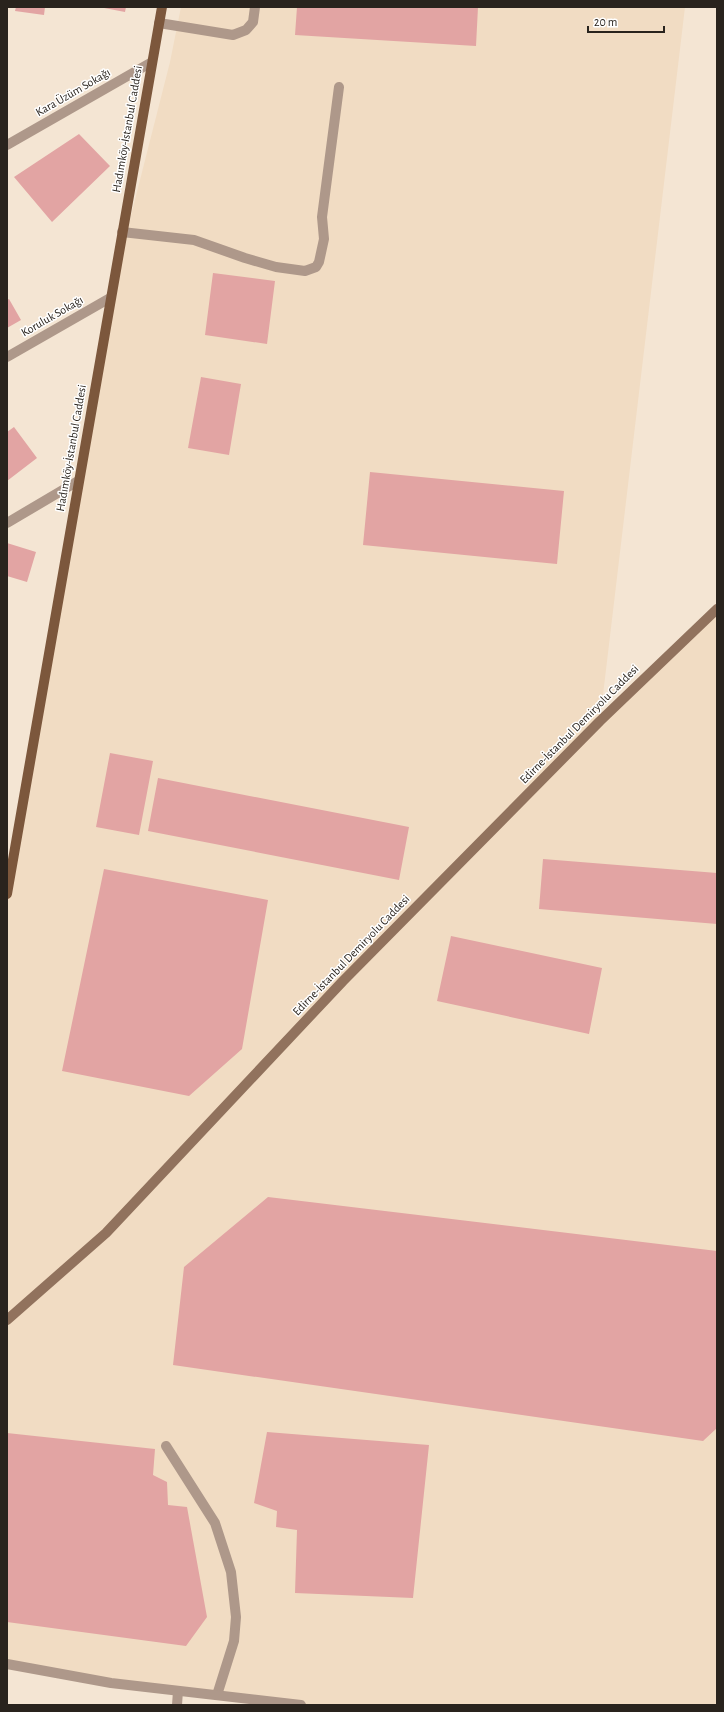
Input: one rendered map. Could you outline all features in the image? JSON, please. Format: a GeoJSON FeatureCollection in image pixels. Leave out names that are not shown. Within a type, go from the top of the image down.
{"type":"FeatureCollection","features":[{"type":"Feature","properties":{"kind":"main road","name":"Hadımköy-İstanbul Caddesi"},"geometry":{"type":"LineString","coordinates":[[7,894],[162,7]]}},
{"type":"Feature","properties":{"kind":"street"},"geometry":{"type":"LineString","coordinates":[[159,23],[233,35],[246,30],[253,22],[255,7]]}},
{"type":"Feature","properties":{"kind":"street","name":"Kara Üzüm Sokağı"},"geometry":{"type":"LineString","coordinates":[[7,145],[152,62]]}},
{"type":"Feature","properties":{"kind":"street"},"geometry":{"type":"LineString","coordinates":[[122,232],[194,240],[276,267],[305,271],[316,267],[319,262],[324,239],[322,217],[339,87]]}},
{"type":"Feature","properties":{"kind":"street","name":"Koruluk Sokağı"},"geometry":{"type":"LineString","coordinates":[[7,357],[110,298]]}},
{"type":"Feature","properties":{"kind":"street"},"geometry":{"type":"LineString","coordinates":[[7,523],[78,482]]}},
{"type":"Feature","properties":{"kind":"street","name":"Edirne-İstanbul Demiryolu Caddesi"},"geometry":{"type":"LineString","coordinates":[[7,1320],[106,1233],[343,981],[600,721],[717,610]]}},
{"type":"Feature","properties":{"kind":"street"},"geometry":{"type":"LineString","coordinates":[[166,1446],[215,1523],[231,1572],[236,1618],[234,1641],[217,1695]]}},
{"type":"Feature","properties":{"kind":"street"},"geometry":{"type":"LineString","coordinates":[[7,1664],[111,1683],[301,1705]]}},
{"type":"Feature","properties":{"kind":"street"},"geometry":{"type":"LineString","coordinates":[[177,1705],[178,1691]]}},
{"type":"Feature","properties":{"kind":"shaded area"},"geometry":{"type":"Polygon","coordinates":[[[181,7],[685,7],[600,720],[717,609],[717,1705],[301,1705],[7,1664],[7,894],[110,298],[170,62],[181,7]]]}},
{"type":"Feature","properties":{"kind":"building"},"geometry":{"type":"Polygon","coordinates":[[[16,7],[45,7],[44,15],[15,11],[16,7]]]}},
{"type":"Feature","properties":{"kind":"building"},"geometry":{"type":"Polygon","coordinates":[[[99,7],[126,7],[125,12],[99,7]]]}},
{"type":"Feature","properties":{"kind":"building"},"geometry":{"type":"Polygon","coordinates":[[[297,7],[478,7],[476,46],[295,35],[297,7]]]}},
{"type":"Feature","properties":{"kind":"building"},"geometry":{"type":"Polygon","coordinates":[[[79,134],[110,166],[52,222],[14,177],[79,134]]]}},
{"type":"Feature","properties":{"kind":"building"},"geometry":{"type":"Polygon","coordinates":[[[213,273],[275,281],[267,344],[205,335],[213,273]]]}},
{"type":"Feature","properties":{"kind":"building"},"geometry":{"type":"Polygon","coordinates":[[[9,299],[21,320],[7,328],[7,300],[9,299]]]}},
{"type":"Feature","properties":{"kind":"building"},"geometry":{"type":"Polygon","coordinates":[[[201,377],[241,384],[229,455],[188,448],[201,377]]]}},
{"type":"Feature","properties":{"kind":"building"},"geometry":{"type":"Polygon","coordinates":[[[14,427],[37,458],[7,481],[7,432],[14,427]]]}},
{"type":"Feature","properties":{"kind":"building"},"geometry":{"type":"Polygon","coordinates":[[[370,472],[564,491],[557,564],[363,545],[370,472]]]}},
{"type":"Feature","properties":{"kind":"building"},"geometry":{"type":"Polygon","coordinates":[[[7,543],[36,552],[27,582],[7,576],[7,543]]]}},
{"type":"Feature","properties":{"kind":"building"},"geometry":{"type":"Polygon","coordinates":[[[110,753],[153,761],[139,835],[96,827],[110,753]]]}},
{"type":"Feature","properties":{"kind":"building"},"geometry":{"type":"Polygon","coordinates":[[[158,778],[409,827],[399,880],[148,831],[158,778]]]}},
{"type":"Feature","properties":{"kind":"building"},"geometry":{"type":"Polygon","coordinates":[[[543,859],[717,873],[717,924],[539,909],[543,859]]]}},
{"type":"Feature","properties":{"kind":"building"},"geometry":{"type":"Polygon","coordinates":[[[104,869],[268,900],[242,1049],[189,1096],[62,1071],[104,869]]]}},
{"type":"Feature","properties":{"kind":"building"},"geometry":{"type":"Polygon","coordinates":[[[451,936],[602,968],[589,1034],[437,1001],[451,936]]]}},
{"type":"Feature","properties":{"kind":"building"},"geometry":{"type":"Polygon","coordinates":[[[268,1197],[717,1251],[717,1428],[703,1441],[173,1365],[184,1267],[268,1197]]]}},
{"type":"Feature","properties":{"kind":"building"},"geometry":{"type":"Polygon","coordinates":[[[267,1432],[429,1445],[413,1598],[295,1593],[297,1530],[276,1527],[277,1511],[254,1503],[267,1432]]]}},
{"type":"Feature","properties":{"kind":"building"},"geometry":{"type":"Polygon","coordinates":[[[7,1433],[155,1449],[153,1475],[167,1482],[168,1505],[187,1507],[207,1617],[186,1646],[7,1622],[7,1433]]]}}]}
